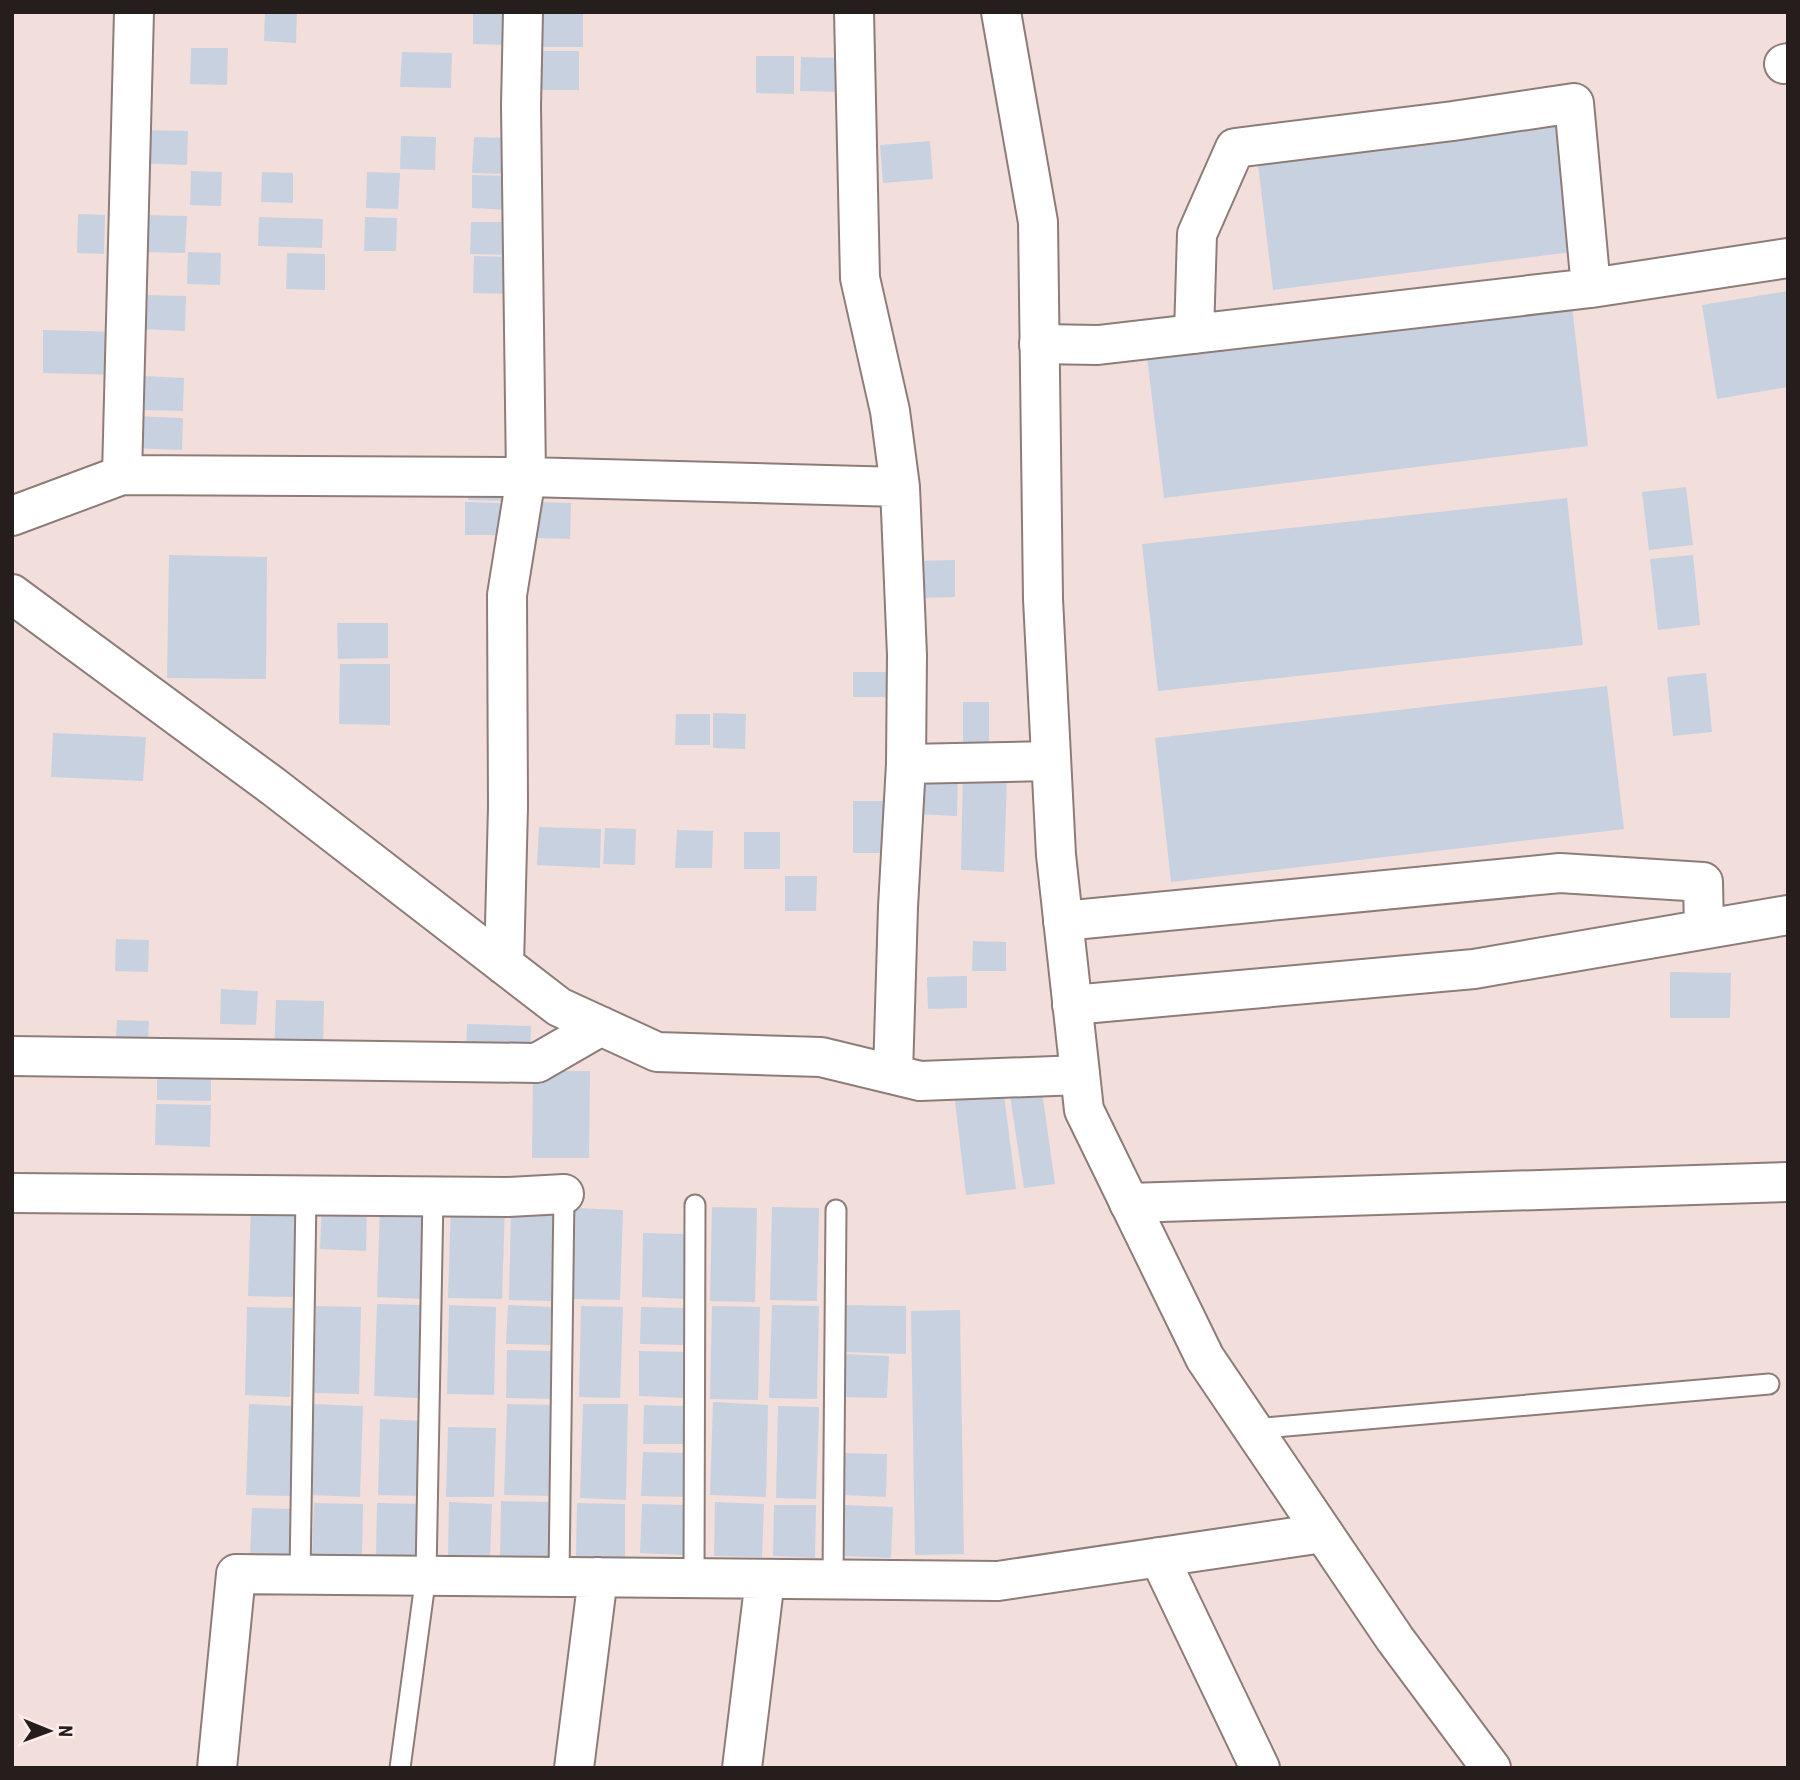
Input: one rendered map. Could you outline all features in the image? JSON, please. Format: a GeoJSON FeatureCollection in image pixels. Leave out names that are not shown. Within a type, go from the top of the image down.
{"type":"FeatureCollection","features":[{"type":"Feature","properties":{"kind":"street"},"geometry":{"type":"LineString","coordinates":[[122,475],[134,12]]}},
{"type":"Feature","properties":{"kind":"street"},"geometry":{"type":"LineString","coordinates":[[504,965],[508,807],[507,595],[526,477],[521,106],[523,12]]}},
{"type":"Feature","properties":{"kind":"street"},"geometry":{"type":"LineString","coordinates":[[854,12],[860,278],[890,411],[900,487],[907,654],[906,764],[893,1074]]}},
{"type":"Feature","properties":{"kind":"street"},"geometry":{"type":"LineString","coordinates":[[1002,12],[1038,222],[1043,599],[1051,761],[1056,855],[1084,1110],[1205,1358],[1395,1639],[1491,1768]]}},
{"type":"Feature","properties":{"kind":"street"},"geometry":{"type":"LineString","coordinates":[[1194,334],[1197,234],[1235,148],[1453,121],[1530,108],[1574,103],[1591,288]]}},
{"type":"Feature","properties":{"kind":"street"},"geometry":{"type":"LineString","coordinates":[[1039,344],[1098,345],[1194,334],[1591,288],[1788,258]]}},
{"type":"Feature","properties":{"kind":"street"},"geometry":{"type":"LineString","coordinates":[[12,516],[122,475],[526,477],[900,487]]}},
{"type":"Feature","properties":{"kind":"street"},"geometry":{"type":"LineString","coordinates":[[12,594],[274,787],[559,1007],[657,1052],[821,1057],[920,1081],[1080,1075]]}},
{"type":"Feature","properties":{"kind":"street"},"geometry":{"type":"LineString","coordinates":[[906,764],[1051,761]]}},
{"type":"Feature","properties":{"kind":"street"},"geometry":{"type":"LineString","coordinates":[[1063,921],[1560,873],[1703,882],[1704,929]]}},
{"type":"Feature","properties":{"kind":"street"},"geometry":{"type":"LineString","coordinates":[[1072,1005],[1474,969],[1788,915]]}},
{"type":"Feature","properties":{"kind":"street"},"geometry":{"type":"LineString","coordinates":[[12,1056],[537,1063],[601,1026]]}},
{"type":"Feature","properties":{"kind":"street"},"geometry":{"type":"LineString","coordinates":[[1129,1203],[1788,1182]]}},
{"type":"Feature","properties":{"kind":"street"},"geometry":{"type":"LineString","coordinates":[[12,1193],[508,1197],[564,1194]]}},
{"type":"Feature","properties":{"kind":"street"},"geometry":{"type":"LineString","coordinates":[[217,1768],[236,1574],[998,1581],[1323,1533]]}},
{"type":"Feature","properties":{"kind":"street"},"geometry":{"type":"LineString","coordinates":[[1159,1557],[1260,1768]]}},
{"type":"Feature","properties":{"kind":"street"},"geometry":{"type":"LineString","coordinates":[[574,1768],[598,1577]]}},
{"type":"Feature","properties":{"kind":"street"},"geometry":{"type":"LineString","coordinates":[[742,1768],[765,1579]]}},
{"type":"Feature","properties":{"kind":"lane"},"geometry":{"type":"LineString","coordinates":[[559,1576],[564,1194]]}},
{"type":"Feature","properties":{"kind":"lane"},"geometry":{"type":"LineString","coordinates":[[300,1574],[306,1196]]}},
{"type":"Feature","properties":{"kind":"lane"},"geometry":{"type":"LineString","coordinates":[[400,1768],[426,1575],[433,1196]]}},
{"type":"Feature","properties":{"kind":"lane"},"geometry":{"type":"LineString","coordinates":[[694,1577],[695,1205]]}},
{"type":"Feature","properties":{"kind":"lane"},"geometry":{"type":"LineString","coordinates":[[833,1579],[836,1210]]}},
{"type":"Feature","properties":{"kind":"lane"},"geometry":{"type":"LineString","coordinates":[[1253,1429],[1769,1384]]}},
{"type":"Feature","properties":{"kind":"building"},"geometry":{"type":"Polygon","coordinates":[[[265,12],[297,12],[296,43],[264,41],[265,12]]]}},
{"type":"Feature","properties":{"kind":"building"},"geometry":{"type":"Polygon","coordinates":[[[473,12],[515,12],[513,45],[473,44],[473,12]]]}},
{"type":"Feature","properties":{"kind":"building"},"geometry":{"type":"Polygon","coordinates":[[[538,12],[583,12],[583,47],[538,47],[538,12]]]}},
{"type":"Feature","properties":{"kind":"building"},"geometry":{"type":"Polygon","coordinates":[[[191,48],[228,48],[227,85],[190,84],[191,48]]]}},
{"type":"Feature","properties":{"kind":"building"},"geometry":{"type":"Polygon","coordinates":[[[536,51],[579,51],[579,90],[536,90],[536,51]]]}},
{"type":"Feature","properties":{"kind":"building"},"geometry":{"type":"Polygon","coordinates":[[[402,52],[452,53],[451,88],[400,87],[402,52]]]}},
{"type":"Feature","properties":{"kind":"building"},"geometry":{"type":"Polygon","coordinates":[[[756,56],[794,56],[794,94],[756,93],[756,56]]]}},
{"type":"Feature","properties":{"kind":"building"},"geometry":{"type":"Polygon","coordinates":[[[801,57],[843,58],[843,92],[800,91],[801,57]]]}},
{"type":"Feature","properties":{"kind":"building"},"geometry":{"type":"Polygon","coordinates":[[[1555,119],[1572,252],[1273,290],[1257,156],[1555,119]]]}},
{"type":"Feature","properties":{"kind":"building"},"geometry":{"type":"Polygon","coordinates":[[[135,130],[188,131],[187,165],[134,163],[135,130]]]}},
{"type":"Feature","properties":{"kind":"building"},"geometry":{"type":"Polygon","coordinates":[[[401,136],[436,137],[435,170],[400,169],[401,136]]]}},
{"type":"Feature","properties":{"kind":"building"},"geometry":{"type":"Polygon","coordinates":[[[474,137],[511,138],[511,174],[472,173],[474,137]]]}},
{"type":"Feature","properties":{"kind":"building"},"geometry":{"type":"Polygon","coordinates":[[[930,141],[933,179],[883,183],[880,145],[930,141]]]}},
{"type":"Feature","properties":{"kind":"building"},"geometry":{"type":"Polygon","coordinates":[[[191,171],[222,172],[221,206],[190,205],[191,171]]]}},
{"type":"Feature","properties":{"kind":"building"},"geometry":{"type":"Polygon","coordinates":[[[262,172],[293,173],[293,203],[261,202],[262,172]]]}},
{"type":"Feature","properties":{"kind":"building"},"geometry":{"type":"Polygon","coordinates":[[[367,172],[400,173],[398,209],[366,208],[367,172]]]}},
{"type":"Feature","properties":{"kind":"building"},"geometry":{"type":"Polygon","coordinates":[[[472,175],[511,176],[509,210],[472,208],[472,175]]]}},
{"type":"Feature","properties":{"kind":"building"},"geometry":{"type":"Polygon","coordinates":[[[78,214],[105,215],[104,254],[77,253],[78,214]]]}},
{"type":"Feature","properties":{"kind":"building"},"geometry":{"type":"Polygon","coordinates":[[[141,215],[187,216],[185,253],[140,252],[141,215]]]}},
{"type":"Feature","properties":{"kind":"building"},"geometry":{"type":"Polygon","coordinates":[[[259,217],[323,219],[322,248],[258,246],[259,217]]]}},
{"type":"Feature","properties":{"kind":"building"},"geometry":{"type":"Polygon","coordinates":[[[365,217],[397,218],[396,251],[364,251],[365,217]]]}},
{"type":"Feature","properties":{"kind":"building"},"geometry":{"type":"Polygon","coordinates":[[[471,222],[509,222],[509,255],[470,254],[471,222]]]}},
{"type":"Feature","properties":{"kind":"building"},"geometry":{"type":"Polygon","coordinates":[[[188,252],[221,253],[220,285],[187,284],[188,252]]]}},
{"type":"Feature","properties":{"kind":"building"},"geometry":{"type":"Polygon","coordinates":[[[287,253],[325,254],[325,290],[286,289],[287,253]]]}},
{"type":"Feature","properties":{"kind":"building"},"geometry":{"type":"Polygon","coordinates":[[[474,256],[511,257],[510,294],[473,293],[474,256]]]}},
{"type":"Feature","properties":{"kind":"building"},"geometry":{"type":"Polygon","coordinates":[[[1788,291],[1788,387],[1717,399],[1702,305],[1788,291]]]}},
{"type":"Feature","properties":{"kind":"building"},"geometry":{"type":"Polygon","coordinates":[[[143,295],[186,296],[185,331],[141,329],[143,295]]]}},
{"type":"Feature","properties":{"kind":"building"},"geometry":{"type":"Polygon","coordinates":[[[1572,306],[1588,446],[1164,498],[1147,357],[1572,306]]]}},
{"type":"Feature","properties":{"kind":"building"},"geometry":{"type":"Polygon","coordinates":[[[43,330],[121,332],[119,375],[43,373],[43,330]]]}},
{"type":"Feature","properties":{"kind":"building"},"geometry":{"type":"Polygon","coordinates":[[[143,376],[184,378],[183,411],[142,410],[143,376]]]}},
{"type":"Feature","properties":{"kind":"building"},"geometry":{"type":"Polygon","coordinates":[[[132,416],[183,418],[182,450],[131,448],[132,416]]]}},
{"type":"Feature","properties":{"kind":"building"},"geometry":{"type":"Polygon","coordinates":[[[468,484],[509,484],[507,501],[468,500],[468,484]]]}},
{"type":"Feature","properties":{"kind":"building"},"geometry":{"type":"Polygon","coordinates":[[[1686,487],[1693,545],[1649,550],[1642,492],[1686,487]]]}},
{"type":"Feature","properties":{"kind":"building"},"geometry":{"type":"Polygon","coordinates":[[[1567,498],[1583,645],[1158,691],[1142,544],[1567,498]]]}},
{"type":"Feature","properties":{"kind":"building"},"geometry":{"type":"Polygon","coordinates":[[[465,502],[500,503],[500,535],[465,535],[465,502]]]}},
{"type":"Feature","properties":{"kind":"building"},"geometry":{"type":"Polygon","coordinates":[[[536,502],[571,503],[570,539],[536,538],[536,502]]]}},
{"type":"Feature","properties":{"kind":"building"},"geometry":{"type":"Polygon","coordinates":[[[169,555],[267,557],[266,679],[167,678],[169,555]]]}},
{"type":"Feature","properties":{"kind":"building"},"geometry":{"type":"Polygon","coordinates":[[[1693,555],[1700,625],[1658,630],[1650,559],[1693,555]]]}},
{"type":"Feature","properties":{"kind":"building"},"geometry":{"type":"Polygon","coordinates":[[[955,560],[955,597],[920,598],[919,561],[955,560]]]}},
{"type":"Feature","properties":{"kind":"building"},"geometry":{"type":"Polygon","coordinates":[[[337,623],[388,623],[388,658],[338,659],[337,623]]]}},
{"type":"Feature","properties":{"kind":"building"},"geometry":{"type":"Polygon","coordinates":[[[340,664],[390,664],[390,725],[339,724],[340,664]]]}},
{"type":"Feature","properties":{"kind":"building"},"geometry":{"type":"Polygon","coordinates":[[[853,672],[902,672],[903,697],[853,697],[853,672]]]}},
{"type":"Feature","properties":{"kind":"building"},"geometry":{"type":"Polygon","coordinates":[[[1706,673],[1712,732],[1673,736],[1667,677],[1706,673]]]}},
{"type":"Feature","properties":{"kind":"building"},"geometry":{"type":"Polygon","coordinates":[[[1607,686],[1624,829],[1171,882],[1155,738],[1607,686]]]}},
{"type":"Feature","properties":{"kind":"building"},"geometry":{"type":"Polygon","coordinates":[[[963,702],[989,702],[989,743],[963,743],[963,702]]]}},
{"type":"Feature","properties":{"kind":"building"},"geometry":{"type":"Polygon","coordinates":[[[713,713],[746,714],[745,749],[713,748],[713,713]]]}},
{"type":"Feature","properties":{"kind":"building"},"geometry":{"type":"Polygon","coordinates":[[[676,714],[710,714],[710,745],[675,745],[676,714]]]}},
{"type":"Feature","properties":{"kind":"building"},"geometry":{"type":"Polygon","coordinates":[[[53,733],[146,737],[143,781],[51,777],[53,733]]]}},
{"type":"Feature","properties":{"kind":"building"},"geometry":{"type":"Polygon","coordinates":[[[915,769],[958,770],[957,816],[914,814],[915,769]]]}},
{"type":"Feature","properties":{"kind":"building"},"geometry":{"type":"Polygon","coordinates":[[[963,771],[1007,772],[1004,872],[961,870],[963,771]]]}},
{"type":"Feature","properties":{"kind":"building"},"geometry":{"type":"Polygon","coordinates":[[[853,801],[894,801],[894,853],[853,853],[853,801]]]}},
{"type":"Feature","properties":{"kind":"building"},"geometry":{"type":"Polygon","coordinates":[[[539,827],[601,829],[600,868],[537,865],[539,827]]]}},
{"type":"Feature","properties":{"kind":"building"},"geometry":{"type":"Polygon","coordinates":[[[605,828],[636,829],[635,865],[603,864],[605,828]]]}},
{"type":"Feature","properties":{"kind":"building"},"geometry":{"type":"Polygon","coordinates":[[[677,830],[713,831],[712,868],[675,868],[677,830]]]}},
{"type":"Feature","properties":{"kind":"building"},"geometry":{"type":"Polygon","coordinates":[[[744,832],[780,832],[780,869],[744,869],[744,832]]]}},
{"type":"Feature","properties":{"kind":"building"},"geometry":{"type":"Polygon","coordinates":[[[785,876],[817,876],[816,911],[785,911],[785,876]]]}},
{"type":"Feature","properties":{"kind":"building"},"geometry":{"type":"Polygon","coordinates":[[[116,939],[149,940],[148,972],[115,971],[116,939]]]}},
{"type":"Feature","properties":{"kind":"building"},"geometry":{"type":"Polygon","coordinates":[[[973,941],[1006,942],[1006,971],[972,971],[973,941]]]}},
{"type":"Feature","properties":{"kind":"building"},"geometry":{"type":"Polygon","coordinates":[[[1670,972],[1731,973],[1730,1018],[1670,1018],[1670,972]]]}},
{"type":"Feature","properties":{"kind":"building"},"geometry":{"type":"Polygon","coordinates":[[[967,976],[967,1008],[928,1009],[927,977],[967,976]]]}},
{"type":"Feature","properties":{"kind":"building"},"geometry":{"type":"Polygon","coordinates":[[[221,989],[258,991],[256,1025],[220,1024],[221,989]]]}},
{"type":"Feature","properties":{"kind":"building"},"geometry":{"type":"Polygon","coordinates":[[[276,1000],[324,1001],[323,1059],[274,1058],[276,1000]]]}},
{"type":"Feature","properties":{"kind":"building"},"geometry":{"type":"Polygon","coordinates":[[[117,1020],[149,1021],[147,1056],[115,1055],[117,1020]]]}},
{"type":"Feature","properties":{"kind":"building"},"geometry":{"type":"Polygon","coordinates":[[[467,1024],[531,1026],[530,1060],[466,1059],[467,1024]]]}},
{"type":"Feature","properties":{"kind":"building"},"geometry":{"type":"Polygon","coordinates":[[[157,1064],[211,1066],[211,1101],[157,1100],[157,1064]]]}},
{"type":"Feature","properties":{"kind":"building"},"geometry":{"type":"Polygon","coordinates":[[[533,1071],[590,1071],[589,1158],[532,1158],[533,1071]]]}},
{"type":"Feature","properties":{"kind":"building"},"geometry":{"type":"Polygon","coordinates":[[[1041,1084],[1055,1184],[1024,1188],[1009,1089],[1041,1084]]]}},
{"type":"Feature","properties":{"kind":"building"},"geometry":{"type":"Polygon","coordinates":[[[1003,1087],[1016,1189],[966,1195],[954,1093],[1003,1087]]]}},
{"type":"Feature","properties":{"kind":"building"},"geometry":{"type":"Polygon","coordinates":[[[156,1104],[211,1105],[210,1147],[155,1145],[156,1104]]]}},
{"type":"Feature","properties":{"kind":"building"},"geometry":{"type":"Polygon","coordinates":[[[251,1203],[296,1204],[293,1297],[248,1296],[251,1203]]]}},
{"type":"Feature","properties":{"kind":"building"},"geometry":{"type":"Polygon","coordinates":[[[322,1204],[367,1206],[366,1251],[320,1249],[322,1204]]]}},
{"type":"Feature","properties":{"kind":"building"},"geometry":{"type":"Polygon","coordinates":[[[451,1204],[505,1205],[502,1299],[448,1298],[451,1204]]]}},
{"type":"Feature","properties":{"kind":"building"},"geometry":{"type":"Polygon","coordinates":[[[380,1205],[425,1206],[422,1299],[377,1297],[380,1205]]]}},
{"type":"Feature","properties":{"kind":"building"},"geometry":{"type":"Polygon","coordinates":[[[511,1207],[554,1208],[551,1301],[509,1300],[511,1207]]]}},
{"type":"Feature","properties":{"kind":"building"},"geometry":{"type":"Polygon","coordinates":[[[712,1207],[757,1208],[755,1302],[710,1301],[712,1207]]]}},
{"type":"Feature","properties":{"kind":"building"},"geometry":{"type":"Polygon","coordinates":[[[772,1207],[819,1208],[817,1301],[770,1300],[772,1207]]]}},
{"type":"Feature","properties":{"kind":"building"},"geometry":{"type":"Polygon","coordinates":[[[575,1208],[623,1210],[620,1300],[573,1299],[575,1208]]]}},
{"type":"Feature","properties":{"kind":"building"},"geometry":{"type":"Polygon","coordinates":[[[643,1233],[687,1234],[686,1299],[642,1297],[643,1233]]]}},
{"type":"Feature","properties":{"kind":"building"},"geometry":{"type":"Polygon","coordinates":[[[377,1304],[421,1305],[418,1398],[374,1396],[377,1304]]]}},
{"type":"Feature","properties":{"kind":"building"},"geometry":{"type":"Polygon","coordinates":[[[449,1305],[496,1307],[494,1395],[447,1394],[449,1305]]]}},
{"type":"Feature","properties":{"kind":"building"},"geometry":{"type":"Polygon","coordinates":[[[508,1305],[551,1307],[550,1345],[506,1344],[508,1305]]]}},
{"type":"Feature","properties":{"kind":"building"},"geometry":{"type":"Polygon","coordinates":[[[772,1305],[819,1306],[817,1399],[769,1398],[772,1305]]]}},
{"type":"Feature","properties":{"kind":"building"},"geometry":{"type":"Polygon","coordinates":[[[844,1305],[906,1306],[906,1354],[842,1352],[844,1305]]]}},
{"type":"Feature","properties":{"kind":"building"},"geometry":{"type":"Polygon","coordinates":[[[316,1306],[361,1307],[359,1394],[314,1393],[316,1306]]]}},
{"type":"Feature","properties":{"kind":"building"},"geometry":{"type":"Polygon","coordinates":[[[581,1306],[623,1307],[620,1398],[579,1397],[581,1306]]]}},
{"type":"Feature","properties":{"kind":"building"},"geometry":{"type":"Polygon","coordinates":[[[712,1306],[760,1307],[758,1400],[710,1399],[712,1306]]]}},
{"type":"Feature","properties":{"kind":"building"},"geometry":{"type":"Polygon","coordinates":[[[247,1307],[292,1308],[290,1397],[245,1395],[247,1307]]]}},
{"type":"Feature","properties":{"kind":"building"},"geometry":{"type":"Polygon","coordinates":[[[641,1307],[686,1308],[685,1345],[640,1344],[641,1307]]]}},
{"type":"Feature","properties":{"kind":"building"},"geometry":{"type":"Polygon","coordinates":[[[960,1310],[964,1554],[915,1555],[911,1311],[960,1310]]]}},
{"type":"Feature","properties":{"kind":"building"},"geometry":{"type":"Polygon","coordinates":[[[507,1350],[557,1351],[556,1399],[506,1398],[507,1350]]]}},
{"type":"Feature","properties":{"kind":"building"},"geometry":{"type":"Polygon","coordinates":[[[639,1351],[688,1352],[687,1398],[639,1396],[639,1351]]]}},
{"type":"Feature","properties":{"kind":"building"},"geometry":{"type":"Polygon","coordinates":[[[843,1354],[889,1356],[887,1398],[842,1397],[843,1354]]]}},
{"type":"Feature","properties":{"kind":"building"},"geometry":{"type":"Polygon","coordinates":[[[713,1402],[768,1405],[766,1497],[710,1495],[713,1402]]]}},
{"type":"Feature","properties":{"kind":"building"},"geometry":{"type":"Polygon","coordinates":[[[249,1404],[293,1406],[290,1496],[246,1495],[249,1404]]]}},
{"type":"Feature","properties":{"kind":"building"},"geometry":{"type":"Polygon","coordinates":[[[313,1404],[363,1406],[360,1497],[311,1495],[313,1404]]]}},
{"type":"Feature","properties":{"kind":"building"},"geometry":{"type":"Polygon","coordinates":[[[507,1404],[554,1405],[552,1496],[504,1495],[507,1404]]]}},
{"type":"Feature","properties":{"kind":"building"},"geometry":{"type":"Polygon","coordinates":[[[583,1404],[628,1404],[626,1500],[580,1498],[583,1404]]]}},
{"type":"Feature","properties":{"kind":"building"},"geometry":{"type":"Polygon","coordinates":[[[644,1405],[686,1406],[684,1444],[643,1444],[644,1405]]]}},
{"type":"Feature","properties":{"kind":"building"},"geometry":{"type":"Polygon","coordinates":[[[778,1406],[819,1407],[816,1499],[776,1498],[778,1406]]]}},
{"type":"Feature","properties":{"kind":"building"},"geometry":{"type":"Polygon","coordinates":[[[380,1419],[424,1421],[421,1496],[378,1495],[380,1419]]]}},
{"type":"Feature","properties":{"kind":"building"},"geometry":{"type":"Polygon","coordinates":[[[448,1427],[496,1428],[494,1497],[446,1497],[448,1427]]]}},
{"type":"Feature","properties":{"kind":"building"},"geometry":{"type":"Polygon","coordinates":[[[643,1452],[685,1453],[683,1497],[641,1496],[643,1452]]]}},
{"type":"Feature","properties":{"kind":"building"},"geometry":{"type":"Polygon","coordinates":[[[844,1453],[887,1454],[886,1497],[843,1495],[844,1453]]]}},
{"type":"Feature","properties":{"kind":"building"},"geometry":{"type":"Polygon","coordinates":[[[501,1501],[554,1502],[552,1560],[500,1558],[501,1501]]]}},
{"type":"Feature","properties":{"kind":"building"},"geometry":{"type":"Polygon","coordinates":[[[449,1502],[492,1504],[490,1557],[448,1556],[449,1502]]]}},
{"type":"Feature","properties":{"kind":"building"},"geometry":{"type":"Polygon","coordinates":[[[715,1502],[764,1504],[762,1557],[714,1556],[715,1502]]]}},
{"type":"Feature","properties":{"kind":"building"},"geometry":{"type":"Polygon","coordinates":[[[314,1503],[363,1504],[362,1555],[312,1554],[314,1503]]]}},
{"type":"Feature","properties":{"kind":"building"},"geometry":{"type":"Polygon","coordinates":[[[377,1503],[422,1504],[421,1555],[376,1555],[377,1503]]]}},
{"type":"Feature","properties":{"kind":"building"},"geometry":{"type":"Polygon","coordinates":[[[577,1503],[625,1504],[625,1558],[576,1556],[577,1503]]]}},
{"type":"Feature","properties":{"kind":"building"},"geometry":{"type":"Polygon","coordinates":[[[642,1504],[685,1505],[684,1555],[640,1553],[642,1504]]]}},
{"type":"Feature","properties":{"kind":"building"},"geometry":{"type":"Polygon","coordinates":[[[774,1505],[816,1505],[815,1558],[773,1556],[774,1505]]]}},
{"type":"Feature","properties":{"kind":"building"},"geometry":{"type":"Polygon","coordinates":[[[845,1505],[893,1507],[891,1558],[843,1556],[845,1505]]]}},
{"type":"Feature","properties":{"kind":"building"},"geometry":{"type":"Polygon","coordinates":[[[252,1508],[293,1509],[291,1558],[250,1557],[252,1508]]]}}]}
